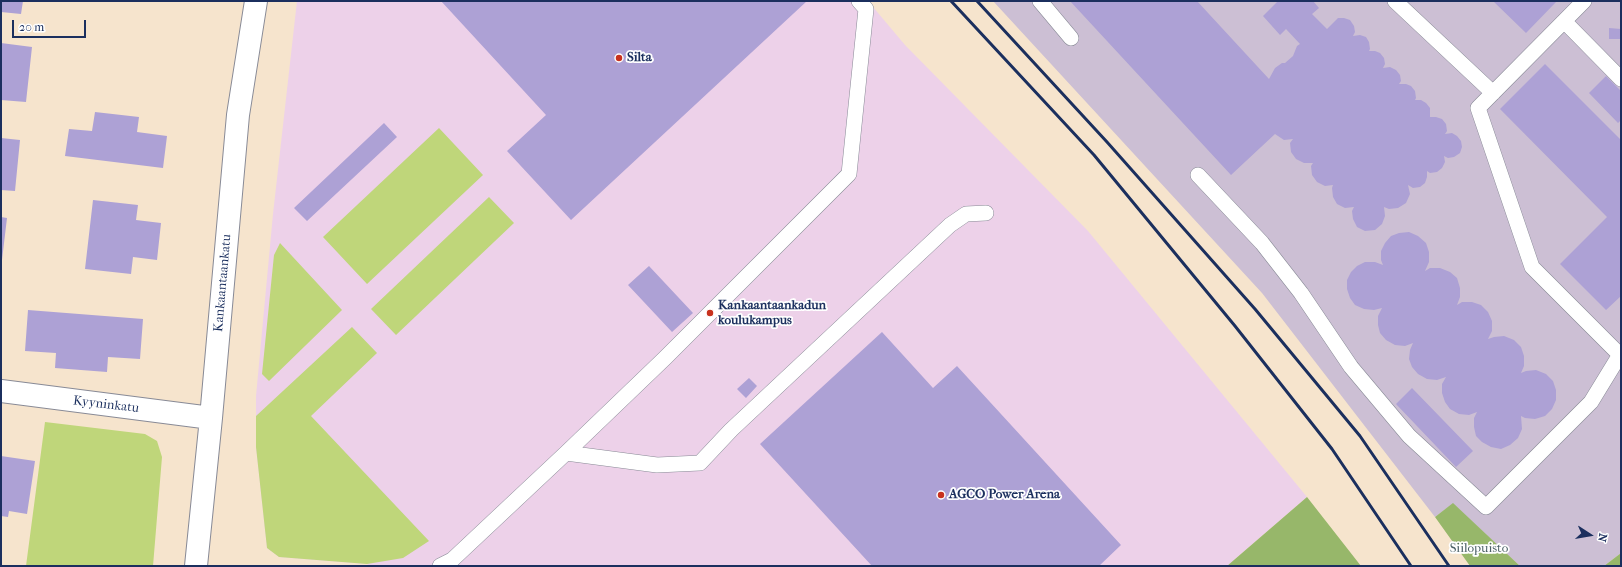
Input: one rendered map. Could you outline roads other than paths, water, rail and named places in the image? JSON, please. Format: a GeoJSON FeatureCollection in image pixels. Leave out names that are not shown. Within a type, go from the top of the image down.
{"type":"FeatureCollection","features":[{"type":"Feature","properties":{"kind":"street","name":"Kankaantaankatu"},"geometry":{"type":"LineString","coordinates":[[196,566],[211,418],[238,115],[256,1]]}},
{"type":"Feature","properties":{"kind":"street","name":"Kyyninkatu"},"geometry":{"type":"LineString","coordinates":[[1,391],[211,418]]}},
{"type":"Feature","properties":{"kind":"lane"},"geometry":{"type":"LineString","coordinates":[[440,566],[452,560],[566,453],[671,352],[849,174],[866,9],[859,1]]}},
{"type":"Feature","properties":{"kind":"lane"},"geometry":{"type":"LineString","coordinates":[[1040,1],[1071,38]]}},
{"type":"Feature","properties":{"kind":"lane"},"geometry":{"type":"LineString","coordinates":[[1395,1],[1493,93]]}},
{"type":"Feature","properties":{"kind":"lane"},"geometry":{"type":"LineString","coordinates":[[1198,175],[1262,243],[1301,293],[1351,367],[1410,436],[1486,507],[1592,402],[1620,354],[1532,267],[1478,108],[1584,1]]}},
{"type":"Feature","properties":{"kind":"lane"},"geometry":{"type":"LineString","coordinates":[[1564,21],[1621,78]]}},
{"type":"Feature","properties":{"kind":"lane"},"geometry":{"type":"LineString","coordinates":[[566,453],[657,465],[700,463],[731,430],[945,230],[966,214],[986,213]]}},
{"type":"Feature","properties":{"kind":"railway"},"geometry":{"type":"LineString","coordinates":[[951,1],[1094,155],[1235,326],[1332,449],[1411,566]]}},
{"type":"Feature","properties":{"kind":"railway"},"geometry":{"type":"LineString","coordinates":[[977,1],[1107,142],[1255,309],[1360,436],[1449,566]]}},
{"type":"Feature","properties":{"kind":"place","name":"Silta"},"geometry":{"type":"Point","coordinates":[619,58]}},
{"type":"Feature","properties":{"kind":"place","name":"Kankaantaankadun koulukampus"},"geometry":{"type":"Point","coordinates":[710,313]}},
{"type":"Feature","properties":{"kind":"place","name":"AGCO Power Arena"},"geometry":{"type":"Point","coordinates":[941,495]}},
{"type":"Feature","properties":{"kind":"park label","name":"Siilopuisto"},"geometry":{"type":"Point","coordinates":[1479,549]}}]}
